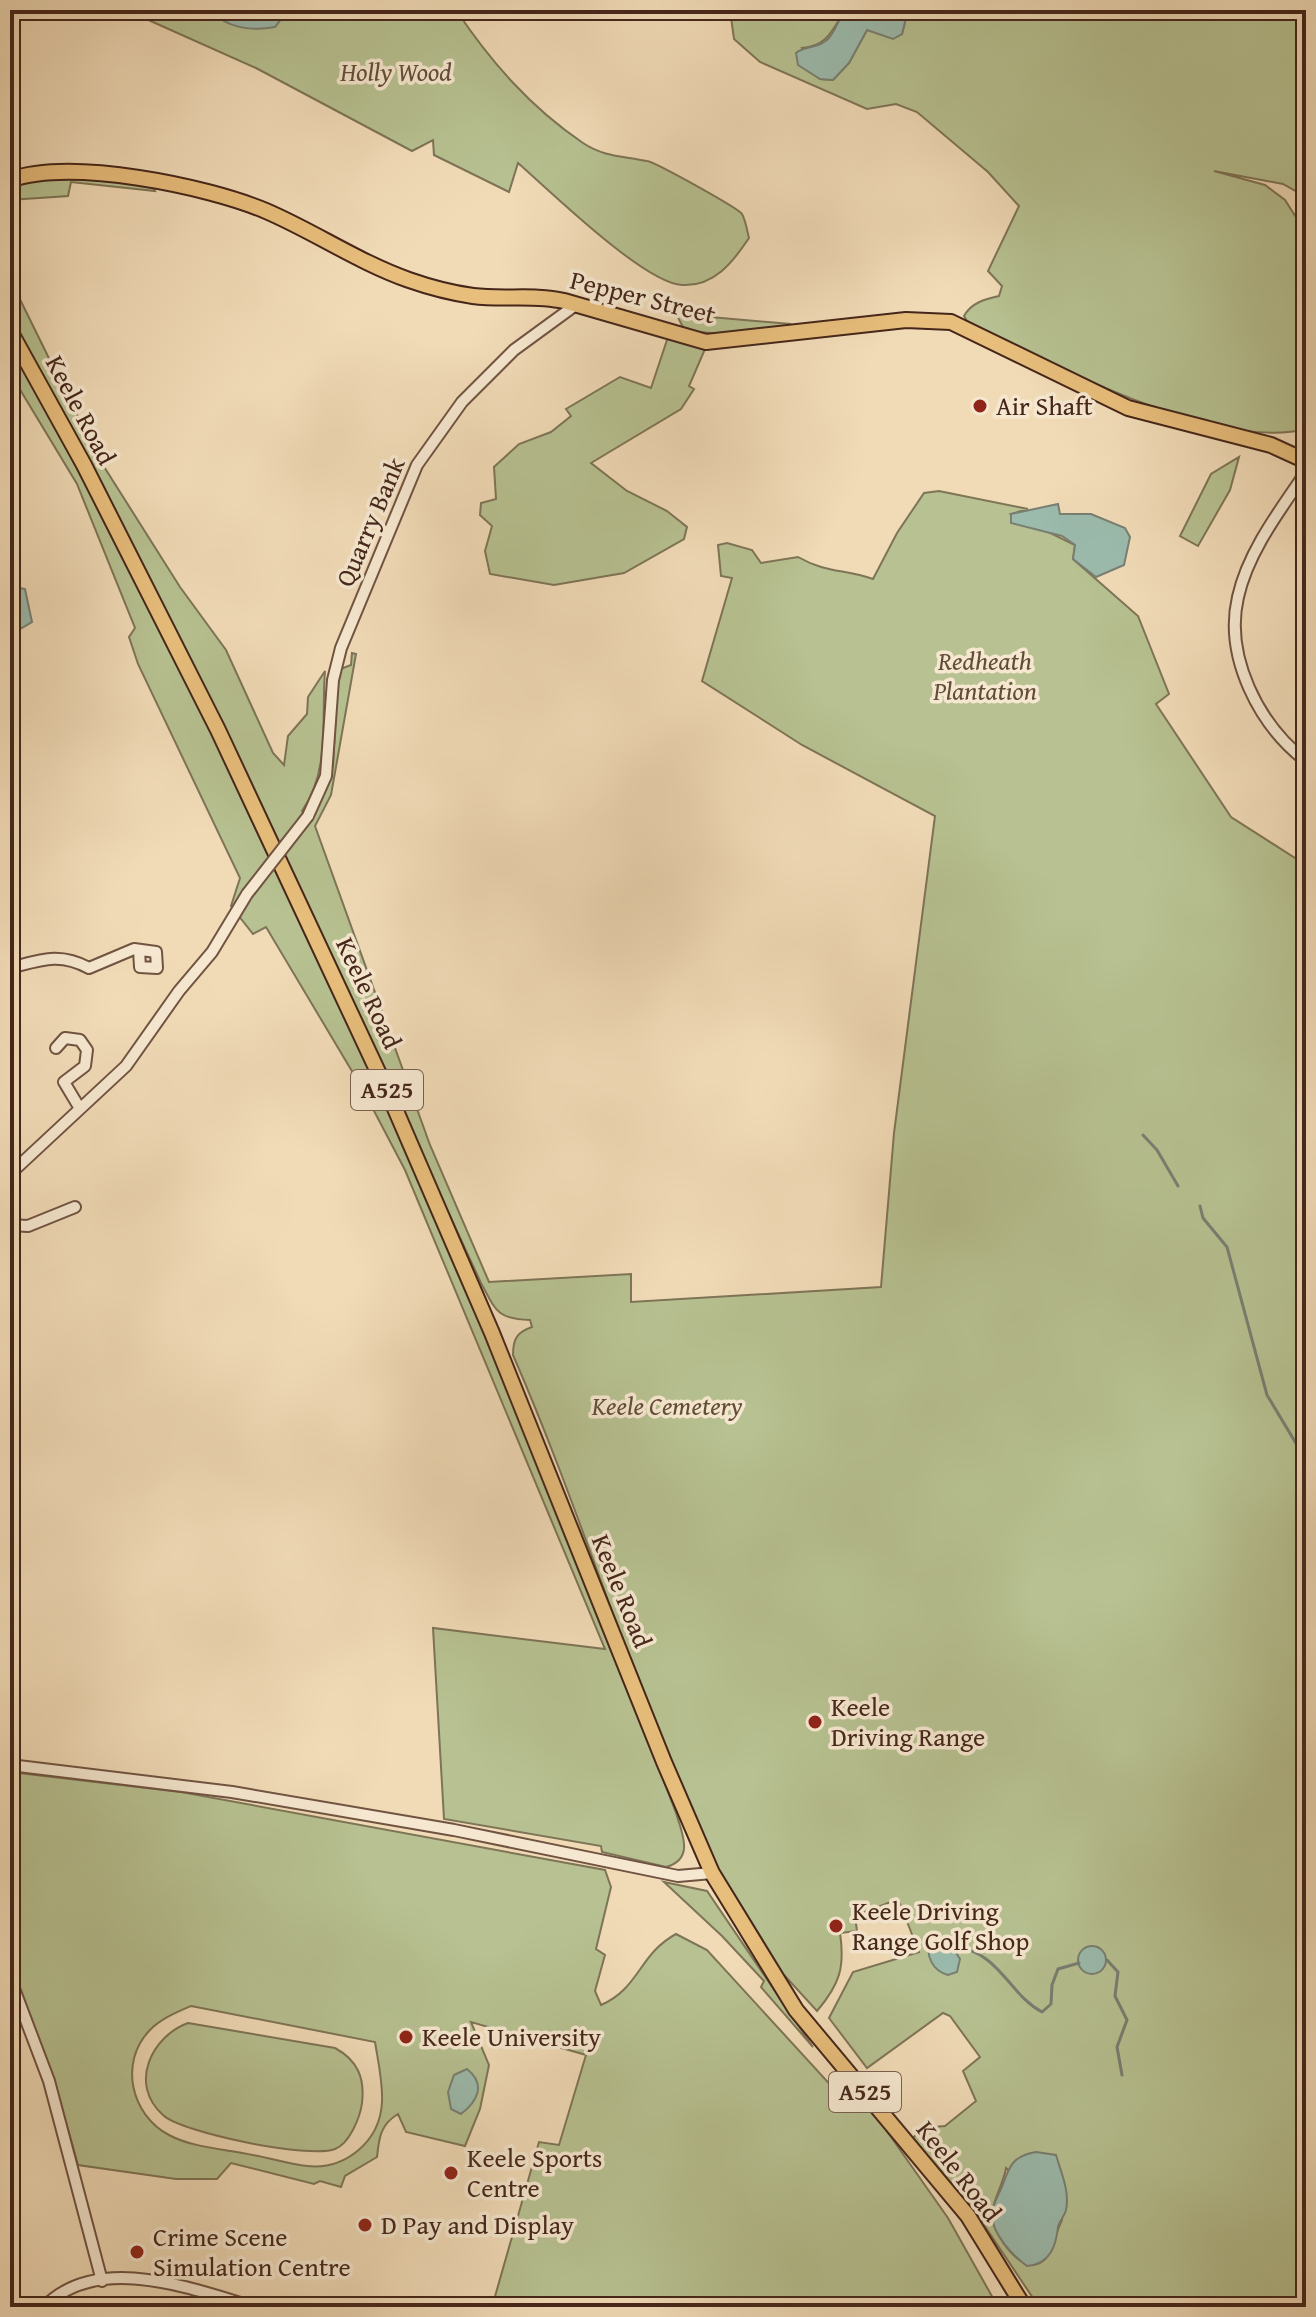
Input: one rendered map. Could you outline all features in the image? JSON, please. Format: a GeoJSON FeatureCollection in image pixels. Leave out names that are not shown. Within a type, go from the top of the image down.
{"type":"FeatureCollection","features":[{"type":"Feature","properties":{"kind":"main road","name":"Pepper Street"},"geometry":{"type":"LineString","coordinates":[[10,180],[42,172],[79,172],[177,186],[268,212],[369,264],[434,287],[475,296],[543,296],[706,342],[906,320],[951,322],[1128,408],[1271,445],[1306,461]]}},
{"type":"Feature","properties":{"kind":"main road","name":"Keele Road"},"geometry":{"type":"LineString","coordinates":[[10,331],[84,465],[218,730],[387,1089],[492,1333],[664,1762],[712,1873],[796,2010],[968,2216],[1024,2307]]}},
{"type":"Feature","properties":{"kind":"street","name":"Quarry Bank"},"geometry":{"type":"LineString","coordinates":[[10,1174],[126,1066],[179,991],[212,952],[247,894],[308,816],[326,776],[333,680],[341,648],[417,465],[462,402],[514,350],[577,304]]}},
{"type":"Feature","properties":{"kind":"street"},"geometry":{"type":"LineString","coordinates":[[1306,472],[1269,525],[1238,597],[1236,631],[1241,669],[1258,706],[1306,761]]}},
{"type":"Feature","properties":{"kind":"street"},"geometry":{"type":"LineString","coordinates":[[10,968],[56,957],[70,958],[89,968],[139,950]]}},
{"type":"Feature","properties":{"kind":"street"},"geometry":{"type":"LineString","coordinates":[[56,1048],[65,1038],[80,1040],[87,1050],[85,1066],[64,1082],[79,1107]]}},
{"type":"Feature","properties":{"kind":"street"},"geometry":{"type":"LineString","coordinates":[[10,1225],[28,1226],[75,1207]]}},
{"type":"Feature","properties":{"kind":"street"},"geometry":{"type":"LineString","coordinates":[[10,1765],[232,1792],[454,1830],[678,1876],[712,1873]]}},
{"type":"Feature","properties":{"kind":"street"},"geometry":{"type":"LineString","coordinates":[[10,1978],[53,2093],[102,2281]]}},
{"type":"Feature","properties":{"kind":"street"},"geometry":{"type":"LineString","coordinates":[[44,2307],[56,2295],[74,2286],[102,2281],[161,2279],[254,2307]]}},
{"type":"Feature","properties":{"kind":"green space","name":"Holly Wood"},"geometry":{"type":"Polygon","coordinates":[[[126,10],[456,10],[483,48],[513,82],[564,129],[598,151],[653,163],[712,195],[742,214],[749,238],[722,271],[704,282],[682,285],[665,280],[598,234],[518,163],[509,192],[434,155],[433,140],[412,151],[256,68],[126,10]]]}},
{"type":"Feature","properties":{"kind":"green space"},"geometry":{"type":"Polygon","coordinates":[[[730,10],[839,10],[843,13],[827,37],[802,48],[820,79],[833,80],[849,63],[867,30],[902,34],[908,10],[1306,10],[1306,197],[1283,184],[1214,171],[1265,185],[1285,200],[1306,233],[1306,429],[1269,433],[1227,428],[1181,416],[1086,380],[967,321],[964,316],[970,308],[999,296],[1002,286],[988,271],[1019,206],[988,172],[917,112],[896,104],[867,109],[760,62],[734,39],[730,10]]]}},
{"type":"Feature","properties":{"kind":"green space"},"geometry":{"type":"Polygon","coordinates":[[[64,175],[152,185],[155,191],[71,182],[68,196],[10,200],[10,185],[64,175]]]}},
{"type":"Feature","properties":{"kind":"green space"},"geometry":{"type":"Polygon","coordinates":[[[10,279],[96,454],[180,587],[226,650],[273,753],[284,765],[288,736],[307,714],[308,697],[325,671],[321,761],[311,795],[302,811],[310,819],[333,766],[338,670],[351,665],[352,653],[356,654],[331,795],[315,826],[430,1145],[489,1282],[631,1274],[631,1302],[881,1287],[894,1133],[935,816],[802,745],[702,681],[732,578],[721,576],[718,545],[727,543],[752,550],[761,563],[798,557],[817,566],[873,579],[897,533],[924,493],[939,491],[1028,509],[1011,514],[1075,545],[1073,559],[1138,616],[1169,694],[1156,704],[1231,817],[1306,865],[1306,2307],[1039,2307],[974,2210],[913,2138],[922,2128],[945,2126],[976,2101],[963,2071],[980,2057],[950,2016],[943,2013],[867,2068],[829,2018],[853,1972],[919,1952],[898,1899],[855,1916],[857,1931],[840,1933],[842,1956],[839,1975],[817,2011],[785,1976],[780,1978],[729,1892],[692,1815],[513,1355],[517,1337],[532,1327],[530,1320],[511,1318],[499,1312],[481,1283],[255,794],[109,502],[10,317],[10,279]],[[1006,2168],[992,2215],[998,2233],[1010,2252],[1027,2264],[1044,2260],[1062,2220],[1006,2168]]]}},
{"type":"Feature","properties":{"kind":"green space"},"geometry":{"type":"Polygon","coordinates":[[[676,314],[791,324],[751,331],[698,332],[684,329],[676,314]]]}},
{"type":"Feature","properties":{"kind":"green space"},"geometry":{"type":"Polygon","coordinates":[[[668,337],[705,349],[689,386],[694,389],[681,409],[591,463],[627,491],[667,511],[687,527],[684,539],[624,573],[554,585],[490,574],[485,551],[492,526],[480,515],[481,503],[496,499],[494,467],[519,444],[551,432],[571,416],[566,409],[620,377],[651,388],[668,337]]]}},
{"type":"Feature","properties":{"kind":"green space"},"geometry":{"type":"Polygon","coordinates":[[[10,344],[125,558],[259,828],[439,1222],[589,1585],[676,1813],[683,1837],[683,1852],[681,1858],[666,1867],[602,1852],[601,1846],[444,1819],[433,1628],[605,1649],[405,1170],[362,1088],[266,927],[253,934],[231,906],[240,878],[138,664],[129,637],[135,628],[77,484],[10,373],[10,344]]]}},
{"type":"Feature","properties":{"kind":"green space"},"geometry":{"type":"Polygon","coordinates":[[[1239,457],[1230,490],[1198,546],[1180,536],[1211,474],[1239,457]]]}},
{"type":"Feature","properties":{"kind":"green space","name":"Keele University"},"geometry":{"type":"Polygon","coordinates":[[[10,1772],[181,1792],[605,1870],[611,1887],[596,1949],[605,1955],[595,1991],[601,2005],[624,1990],[654,1951],[676,1934],[707,1950],[845,2101],[872,2110],[948,2218],[998,2307],[492,2307],[539,2142],[559,2145],[586,2055],[471,2022],[489,2065],[480,2109],[465,2146],[406,2132],[398,2114],[384,2127],[377,2157],[345,2176],[341,2187],[320,2181],[314,2184],[231,2163],[217,2179],[176,2179],[78,2165],[58,2094],[10,1967],[10,1772]],[[191,2006],[169,2016],[149,2031],[134,2058],[134,2088],[146,2115],[156,2126],[178,2139],[294,2164],[321,2166],[347,2158],[367,2141],[375,2129],[382,2094],[375,2042],[191,2006]]]}},
{"type":"Feature","properties":{"kind":"green space"},"geometry":{"type":"Polygon","coordinates":[[[664,1882],[707,1891],[813,2047],[761,1987],[764,1981],[722,1936],[664,1882]]]}},
{"type":"Feature","properties":{"kind":"green space"},"geometry":{"type":"Polygon","coordinates":[[[188,2023],[335,2048],[343,2053],[358,2070],[363,2094],[361,2109],[349,2136],[335,2149],[300,2150],[219,2136],[163,2115],[147,2089],[149,2062],[164,2038],[188,2023]]]}},
{"type":"Feature","properties":{"kind":"shaded area"},"geometry":{"type":"Polygon","coordinates":[[[212,10],[288,10],[275,27],[258,29],[232,25],[212,10]]]}},
{"type":"Feature","properties":{"kind":"shaded area"},"geometry":{"type":"Polygon","coordinates":[[[847,10],[908,10],[902,34],[893,39],[867,30],[849,63],[833,80],[820,79],[798,65],[796,53],[828,39],[847,10]]]}},
{"type":"Feature","properties":{"kind":"shaded area"},"geometry":{"type":"Polygon","coordinates":[[[1058,504],[1060,514],[1091,514],[1125,528],[1130,537],[1124,565],[1096,577],[1073,559],[1075,545],[1062,536],[1011,523],[1011,514],[1058,504]]]}},
{"type":"Feature","properties":{"kind":"shaded area"},"geometry":{"type":"Polygon","coordinates":[[[10,586],[25,589],[32,622],[10,635],[10,586]]]}},
{"type":"Feature","properties":{"kind":"shaded area"},"geometry":{"type":"Polygon","coordinates":[[[941,1937],[949,1942],[960,1959],[957,1972],[948,1975],[938,1970],[929,1957],[931,1940],[941,1937]]]}},
{"type":"Feature","properties":{"kind":"shaded area"},"geometry":{"type":"Polygon","coordinates":[[[1092,1946],[1102,1950],[1106,1960],[1102,1970],[1092,1974],[1082,1970],[1078,1960],[1082,1950],[1092,1946]]]}},
{"type":"Feature","properties":{"kind":"shaded area"},"geometry":{"type":"Polygon","coordinates":[[[467,2069],[476,2081],[478,2092],[472,2104],[461,2114],[451,2109],[448,2092],[454,2075],[467,2069]]]}},
{"type":"Feature","properties":{"kind":"shaded area"},"geometry":{"type":"Polygon","coordinates":[[[1036,2152],[1056,2155],[1067,2203],[1051,2252],[1042,2262],[1027,2266],[999,2236],[992,2214],[1011,2166],[1023,2156],[1036,2152]]]}},
{"type":"Feature","properties":{"kind":"waterway"},"geometry":{"type":"LineString","coordinates":[[1143,1135],[1157,1150],[1178,1186]]}},
{"type":"Feature","properties":{"kind":"waterway"},"geometry":{"type":"LineString","coordinates":[[1200,1206],[1203,1218],[1227,1247],[1267,1395],[1306,1460]]}},
{"type":"Feature","properties":{"kind":"waterway"},"geometry":{"type":"LineString","coordinates":[[952,1946],[982,1956],[993,1964],[1020,1995],[1042,2012],[1051,2004],[1052,1985],[1058,1969],[1079,1963]]}},
{"type":"Feature","properties":{"kind":"waterway"},"geometry":{"type":"LineString","coordinates":[[1107,1960],[1118,1972],[1115,1996],[1127,2020],[1117,2047],[1122,2075]]}},
{"type":"Feature","properties":{"kind":"place","name":"Air Shaft"},"geometry":{"type":"Point","coordinates":[980,406]}},
{"type":"Feature","properties":{"kind":"place","name":"Keele Driving Range"},"geometry":{"type":"Point","coordinates":[815,1722]}},
{"type":"Feature","properties":{"kind":"place","name":"Keele Driving Range Golf Shop"},"geometry":{"type":"Point","coordinates":[836,1926]}},
{"type":"Feature","properties":{"kind":"place","name":"Keele University"},"geometry":{"type":"Point","coordinates":[406,2037]}},
{"type":"Feature","properties":{"kind":"place","name":"Keele Sports Centre"},"geometry":{"type":"Point","coordinates":[451,2173]}},
{"type":"Feature","properties":{"kind":"place","name":"D Pay and Display"},"geometry":{"type":"Point","coordinates":[365,2225]}},
{"type":"Feature","properties":{"kind":"place","name":"Crime Scene Simulation Centre"},"geometry":{"type":"Point","coordinates":[137,2252]}},
{"type":"Feature","properties":{"kind":"park label","name":"Redheath Plantation"},"geometry":{"type":"Point","coordinates":[985,676]}},
{"type":"Feature","properties":{"kind":"park label","name":"Keele Cemetery"},"geometry":{"type":"Point","coordinates":[667,1406]}}]}
